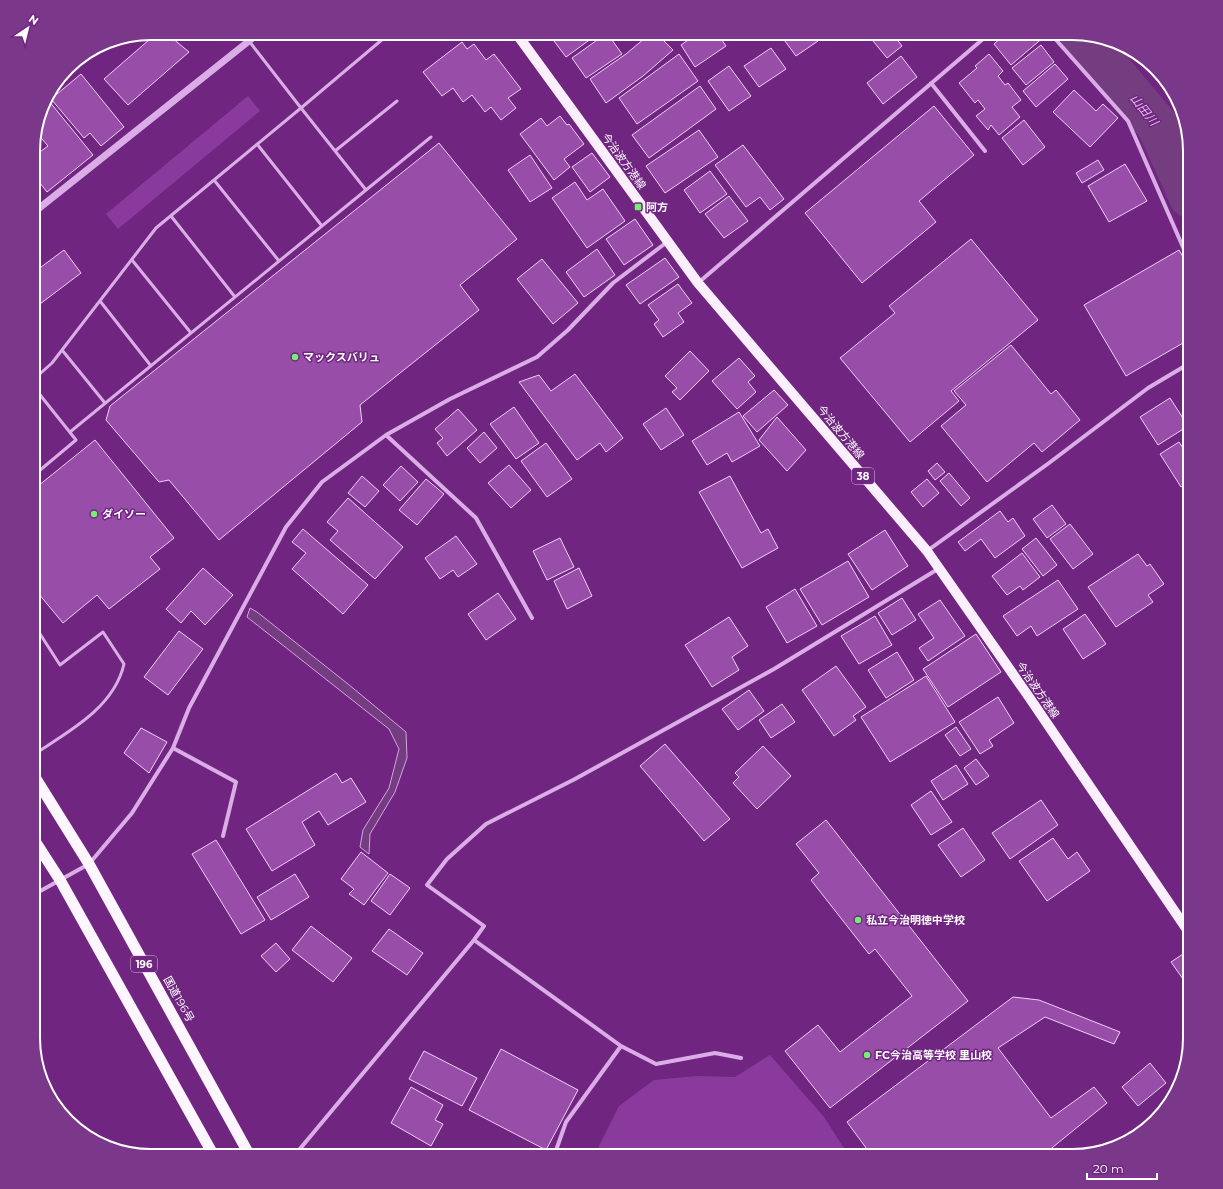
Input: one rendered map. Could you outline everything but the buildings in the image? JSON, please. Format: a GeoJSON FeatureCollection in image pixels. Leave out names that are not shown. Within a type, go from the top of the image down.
{"type":"FeatureCollection","features":[{"type":"Feature","properties":{"kind":"highway","name":"国道196号"},"geometry":{"type":"LineString","coordinates":[[40,785],[89,864],[246,1149]]}},
{"type":"Feature","properties":{"kind":"highway"},"geometry":{"type":"LineString","coordinates":[[40,849],[60,880],[210,1149]]}},
{"type":"Feature","properties":{"kind":"main road","name":"今治波方港線"},"geometry":{"type":"LineString","coordinates":[[521,40],[667,242],[698,282],[927,551],[1029,697],[1183,924]]}},
{"type":"Feature","properties":{"kind":"street"},"geometry":{"type":"LineString","coordinates":[[698,282],[982,40]]}},
{"type":"Feature","properties":{"kind":"street"},"geometry":{"type":"LineString","coordinates":[[1056,40],[1128,121],[1183,247]]}},
{"type":"Feature","properties":{"kind":"street"},"geometry":{"type":"LineString","coordinates":[[40,207],[248,41]]}},
{"type":"Feature","properties":{"kind":"street"},"geometry":{"type":"LineString","coordinates":[[931,83],[985,151]]}},
{"type":"Feature","properties":{"kind":"street"},"geometry":{"type":"LineString","coordinates":[[40,892],[89,864],[132,813],[173,748],[189,708],[286,527],[322,482],[386,436],[450,399],[537,357],[568,330],[612,283],[667,242]]}},
{"type":"Feature","properties":{"kind":"street"},"geometry":{"type":"LineString","coordinates":[[927,551],[1049,463],[1148,388],[1183,367]]}},
{"type":"Feature","properties":{"kind":"street"},"geometry":{"type":"LineString","coordinates":[[386,436],[476,518],[532,618]]}},
{"type":"Feature","properties":{"kind":"street"},"geometry":{"type":"LineString","coordinates":[[300,1149],[474,940],[484,926],[428,886],[447,859],[486,824],[575,779],[774,670],[938,568]]}},
{"type":"Feature","properties":{"kind":"street"},"geometry":{"type":"LineString","coordinates":[[173,748],[236,782],[223,836]]}},
{"type":"Feature","properties":{"kind":"street"},"geometry":{"type":"LineString","coordinates":[[474,940],[621,1046],[656,1064],[716,1053],[741,1058]]}},
{"type":"Feature","properties":{"kind":"street"},"geometry":{"type":"LineString","coordinates":[[556,1149],[566,1122],[621,1046]]}},
{"type":"Feature","properties":{"kind":"lane"},"geometry":{"type":"LineString","coordinates":[[40,374],[52,363],[156,228],[382,40]]}},
{"type":"Feature","properties":{"kind":"lane"},"geometry":{"type":"LineString","coordinates":[[248,41],[366,190]]}},
{"type":"Feature","properties":{"kind":"lane"},"geometry":{"type":"LineString","coordinates":[[335,151],[397,101]]}},
{"type":"Feature","properties":{"kind":"lane"},"geometry":{"type":"LineString","coordinates":[[70,432],[431,137]]}},
{"type":"Feature","properties":{"kind":"lane"},"geometry":{"type":"LineString","coordinates":[[257,144],[322,226]]}},
{"type":"Feature","properties":{"kind":"lane"},"geometry":{"type":"LineString","coordinates":[[214,180],[279,262]]}},
{"type":"Feature","properties":{"kind":"lane"},"geometry":{"type":"LineString","coordinates":[[171,216],[235,297]]}},
{"type":"Feature","properties":{"kind":"lane"},"geometry":{"type":"LineString","coordinates":[[132,260],[191,333]]}},
{"type":"Feature","properties":{"kind":"lane"},"geometry":{"type":"LineString","coordinates":[[100,301],[150,366]]}},
{"type":"Feature","properties":{"kind":"lane"},"geometry":{"type":"LineString","coordinates":[[62,350],[104,404]]}},
{"type":"Feature","properties":{"kind":"lane"},"geometry":{"type":"LineString","coordinates":[[40,395],[76,440],[40,471]]}},
{"type":"Feature","properties":{"kind":"lane"},"geometry":{"type":"LineString","coordinates":[[40,634],[60,665],[103,632],[124,664],[121,678],[101,706],[75,727],[40,750]]}},
{"type":"Feature","properties":{"kind":"shaded area"},"geometry":{"type":"Polygon","coordinates":[[[248,96],[260,111],[118,229],[106,214],[248,96]]]}},
{"type":"Feature","properties":{"kind":"shaded area"},"geometry":{"type":"Polygon","coordinates":[[[250,608],[348,684],[406,732],[407,758],[395,792],[370,834],[369,854],[360,847],[363,830],[389,788],[399,749],[389,729],[247,617],[250,608]]]}},
{"type":"Feature","properties":{"kind":"shaded area"},"geometry":{"type":"Polygon","coordinates":[[[770,1055],[824,1117],[845,1149],[598,1149],[619,1106],[654,1080],[697,1076],[735,1077],[770,1055]]]}},
{"type":"Feature","properties":{"kind":"waterway","name":"山田川"},"geometry":{"type":"LineString","coordinates":[[1087,41],[1158,126],[1183,181]]}},
{"type":"Feature","properties":{"kind":"place","name":"阿方"},"geometry":{"type":"Point","coordinates":[638,207]}},
{"type":"Feature","properties":{"kind":"place","name":"マックスバリュ"},"geometry":{"type":"Point","coordinates":[295,357]}},
{"type":"Feature","properties":{"kind":"place","name":"ダイソー"},"geometry":{"type":"Point","coordinates":[94,514]}},
{"type":"Feature","properties":{"kind":"place","name":"私立今治明徳中学校"},"geometry":{"type":"Point","coordinates":[858,920]}},
{"type":"Feature","properties":{"kind":"place","name":"FC今治高等学校 里山校"},"geometry":{"type":"Point","coordinates":[867,1055]}}]}
